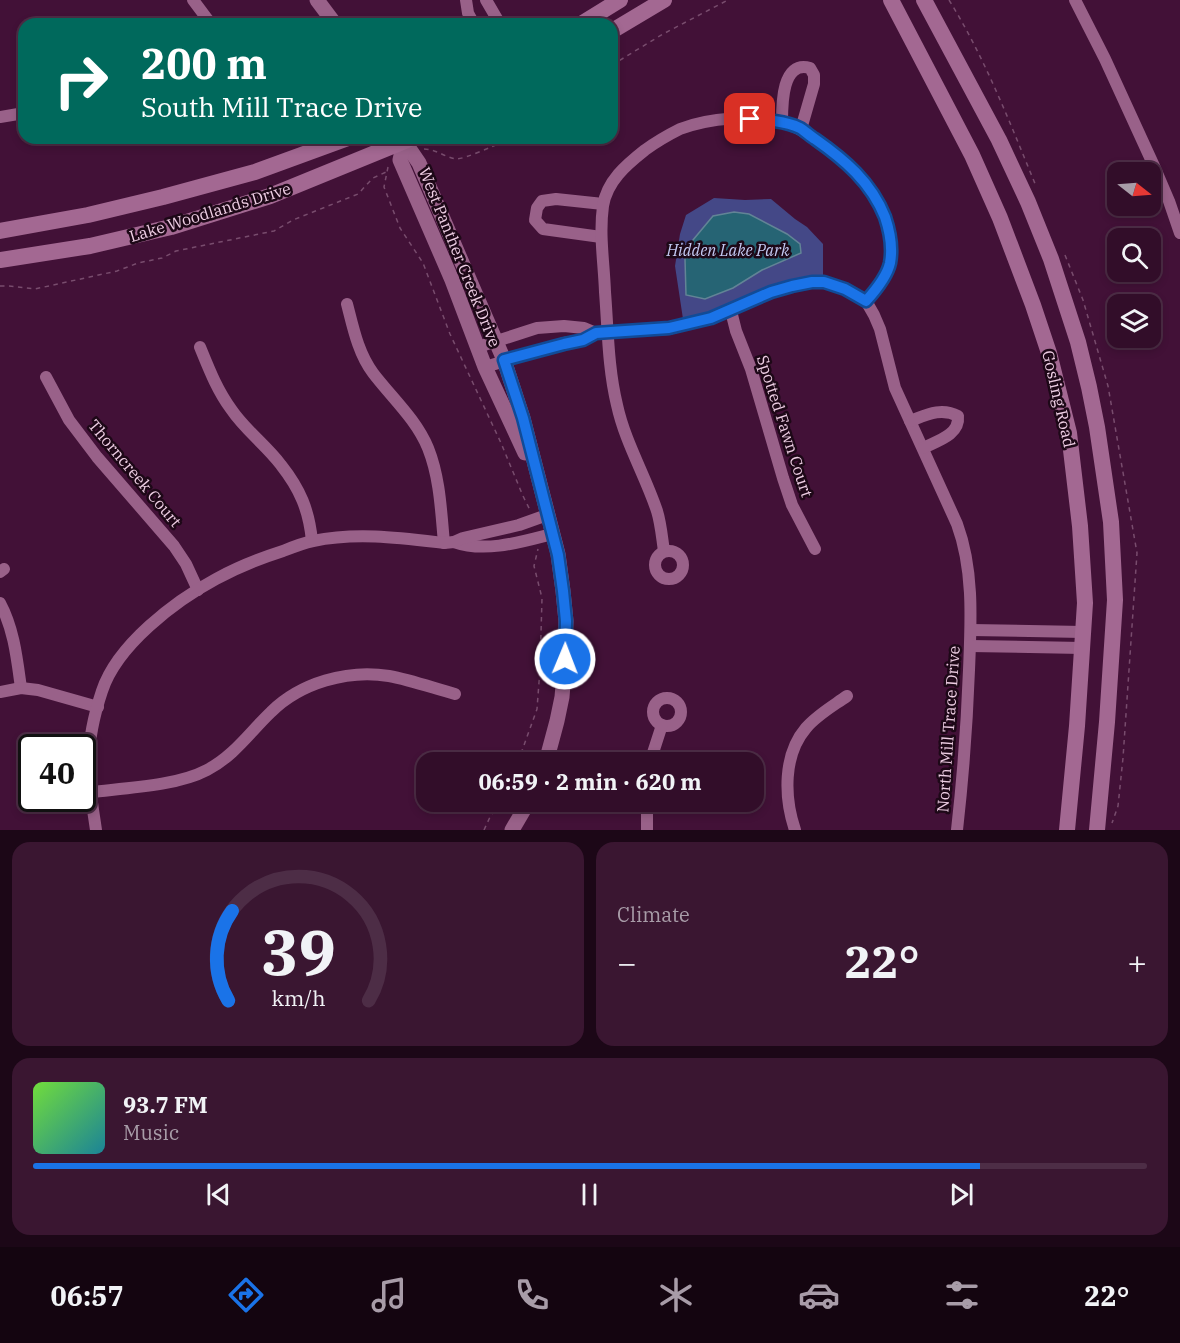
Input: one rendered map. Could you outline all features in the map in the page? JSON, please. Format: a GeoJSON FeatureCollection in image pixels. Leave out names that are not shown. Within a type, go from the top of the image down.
{"type":"FeatureCollection","features":[{"type":"Feature","properties":{"kind":"main road"},"geometry":{"type":"LineString","coordinates":[[590,18],[620,0]]}},
{"type":"Feature","properties":{"kind":"main road"},"geometry":{"type":"LineString","coordinates":[[618,27],[664,0]]}},
{"type":"Feature","properties":{"kind":"main road","name":"Gosling Road"},"geometry":{"type":"LineString","coordinates":[[891,0],[972,155],[1000,218],[1049,353],[1069,433],[1080,526],[1085,603],[1067,830]]}},
{"type":"Feature","properties":{"kind":"main road","name":"Gosling Road"},"geometry":{"type":"LineString","coordinates":[[924,0],[999,140],[1028,202],[1051,259],[1078,342],[1089,387],[1111,522],[1115,600],[1097,830]]}},
{"type":"Feature","properties":{"kind":"main road","name":"Lake Woodlands Drive"},"geometry":{"type":"LineString","coordinates":[[0,231],[88,215],[163,197],[255,172],[332,144]]}},
{"type":"Feature","properties":{"kind":"main road","name":"Lake Woodlands Drive"},"geometry":{"type":"LineString","coordinates":[[0,261],[90,246],[171,227],[270,196],[406,146]]}},
{"type":"Feature","properties":{"kind":"street"},"geometry":{"type":"LineString","coordinates":[[193,0],[206,18]]}},
{"type":"Feature","properties":{"kind":"street"},"geometry":{"type":"LineString","coordinates":[[317,0],[330,18]]}},
{"type":"Feature","properties":{"kind":"street"},"geometry":{"type":"LineString","coordinates":[[466,0],[471,18]]}},
{"type":"Feature","properties":{"kind":"street"},"geometry":{"type":"LineString","coordinates":[[486,0],[496,18]]}},
{"type":"Feature","properties":{"kind":"street"},"geometry":{"type":"LineString","coordinates":[[1075,0],[1106,59],[1169,201],[1180,233]]}},
{"type":"Feature","properties":{"kind":"street"},"geometry":{"type":"LineString","coordinates":[[782,122],[782,99],[792,72],[798,67],[810,68],[814,75],[814,84],[801,129]]}},
{"type":"Feature","properties":{"kind":"street"},"geometry":{"type":"LineString","coordinates":[[0,117],[18,114]]}},
{"type":"Feature","properties":{"kind":"street"},"geometry":{"type":"LineString","coordinates":[[485,367],[602,333],[669,328],[711,318],[771,292],[812,282],[824,282],[845,289],[866,301],[890,265],[892,243],[879,203],[860,176],[839,156],[801,129],[782,122],[733,119],[700,123],[682,129],[652,146],[624,168],[609,188],[603,204],[601,237],[605,292],[602,333],[617,405],[625,432],[657,512],[664,551]]}},
{"type":"Feature","properties":{"kind":"street","name":"West Panther Creek Drive"},"geometry":{"type":"LineString","coordinates":[[406,146],[423,174],[504,360],[523,418],[538,483],[541,517],[546,536],[558,555],[563,591],[566,646],[562,697],[549,752]]}},
{"type":"Feature","properties":{"kind":"street","name":"West Panther Creek Drive"},"geometry":{"type":"LineString","coordinates":[[406,146],[485,367],[538,483]]}},
{"type":"Feature","properties":{"kind":"street"},"geometry":{"type":"LineString","coordinates":[[601,237],[543,230],[535,220],[537,208],[542,201],[556,199],[603,204]]}},
{"type":"Feature","properties":{"kind":"street","name":"North Mill Trace Drive"},"geometry":{"type":"LineString","coordinates":[[866,301],[879,329],[895,388],[963,540],[968,559],[971,630],[963,775],[957,830]]}},
{"type":"Feature","properties":{"kind":"street"},"geometry":{"type":"LineString","coordinates":[[347,304],[367,364],[404,410],[428,447],[435,468],[449,543]]}},
{"type":"Feature","properties":{"kind":"street","name":"Spotted Fawn Court"},"geometry":{"type":"LineString","coordinates":[[731,311],[792,505],[815,549]]}},
{"type":"Feature","properties":{"kind":"street"},"geometry":{"type":"LineString","coordinates":[[478,347],[537,328],[564,326],[602,333]]}},
{"type":"Feature","properties":{"kind":"street"},"geometry":{"type":"LineString","coordinates":[[200,347],[218,389],[232,411],[280,463],[295,486],[308,511],[312,541]]}},
{"type":"Feature","properties":{"kind":"street","name":"Thorncreek Court"},"geometry":{"type":"LineString","coordinates":[[46,377],[69,420],[97,457],[174,546],[186,564],[198,590]]}},
{"type":"Feature","properties":{"kind":"street"},"geometry":{"type":"LineString","coordinates":[[910,422],[930,413],[942,411],[958,416],[958,423],[951,434],[923,448]]}},
{"type":"Feature","properties":{"kind":"street"},"geometry":{"type":"LineString","coordinates":[[449,543],[541,517]]}},
{"type":"Feature","properties":{"kind":"street"},"geometry":{"type":"LineString","coordinates":[[92,734],[103,689],[123,654],[136,639],[157,620],[198,590],[245,565],[312,541],[347,537],[374,536],[466,546],[489,546],[518,543],[546,536]]}},
{"type":"Feature","properties":{"kind":"street"},"geometry":{"type":"LineString","coordinates":[[0,603],[5,611],[16,647],[21,688]]}},
{"type":"Feature","properties":{"kind":"street"},"geometry":{"type":"LineString","coordinates":[[971,630],[1083,640]]}},
{"type":"Feature","properties":{"kind":"street"},"geometry":{"type":"LineString","coordinates":[[970,646],[1083,640]]}},
{"type":"Feature","properties":{"kind":"street"},"geometry":{"type":"LineString","coordinates":[[96,791],[173,782],[206,771],[230,754],[283,701],[315,684],[371,675],[387,676],[455,694]]}},
{"type":"Feature","properties":{"kind":"street"},"geometry":{"type":"LineString","coordinates":[[0,692],[21,688],[38,690],[98,707]]}},
{"type":"Feature","properties":{"kind":"street"},"geometry":{"type":"LineString","coordinates":[[795,830],[788,800],[787,781],[792,754],[806,728],[847,696]]}},
{"type":"Feature","properties":{"kind":"street"},"geometry":{"type":"LineString","coordinates":[[653,752],[662,725]]}},
{"type":"Feature","properties":{"kind":"street"},"geometry":{"type":"LineString","coordinates":[[94,812],[96,830]]}},
{"type":"Feature","properties":{"kind":"street"},"geometry":{"type":"LineString","coordinates":[[512,830],[523,812]]}},
{"type":"Feature","properties":{"kind":"street"},"geometry":{"type":"LineString","coordinates":[[646,830],[647,812]]}},
{"type":"Feature","properties":{"kind":"path"},"geometry":{"type":"LineString","coordinates":[[618,61],[663,34],[728,0]]}},
{"type":"Feature","properties":{"kind":"path"},"geometry":{"type":"LineString","coordinates":[[498,144],[459,159],[443,156],[436,150],[406,146],[389,164],[384,187],[400,228],[423,263],[450,334],[523,496],[541,517]]}},
{"type":"Feature","properties":{"kind":"path"},"geometry":{"type":"LineString","coordinates":[[0,286],[35,289],[117,271],[138,263],[162,258],[176,251],[274,231],[293,220],[358,194],[373,178],[386,172]]}},
{"type":"Feature","properties":{"kind":"path"},"geometry":{"type":"LineString","coordinates":[[522,752],[537,709],[542,598],[534,566],[540,544],[546,536]]}},
{"type":"Feature","properties":{"kind":"path"},"geometry":{"type":"LineString","coordinates":[[484,830],[493,812]]}},
{"type":"Feature","properties":{"kind":"green space","name":"Hidden Lake Park"},"geometry":{"type":"Polygon","coordinates":[[[714,198],[771,199],[807,227],[823,244],[823,276],[798,279],[718,309],[683,319],[675,266],[680,234],[686,215],[714,198]]]}},
{"type":"Feature","properties":{"kind":"shaded area"},"geometry":{"type":"Polygon","coordinates":[[[734,212],[749,214],[787,234],[800,244],[801,253],[762,270],[733,288],[705,299],[686,295],[685,259],[693,240],[713,216],[734,212]]]}},
{"type":"Feature","properties":{"kind":"route"},"geometry":{"type":"LineString","coordinates":[[565,659],[566,621],[558,555],[523,418],[504,360],[583,340],[596,333],[669,328],[711,318],[771,292],[812,282],[824,282],[845,289],[866,301],[890,265],[892,243],[889,230],[879,203],[860,176],[839,156],[801,129],[782,122],[750,119]]}}]}
